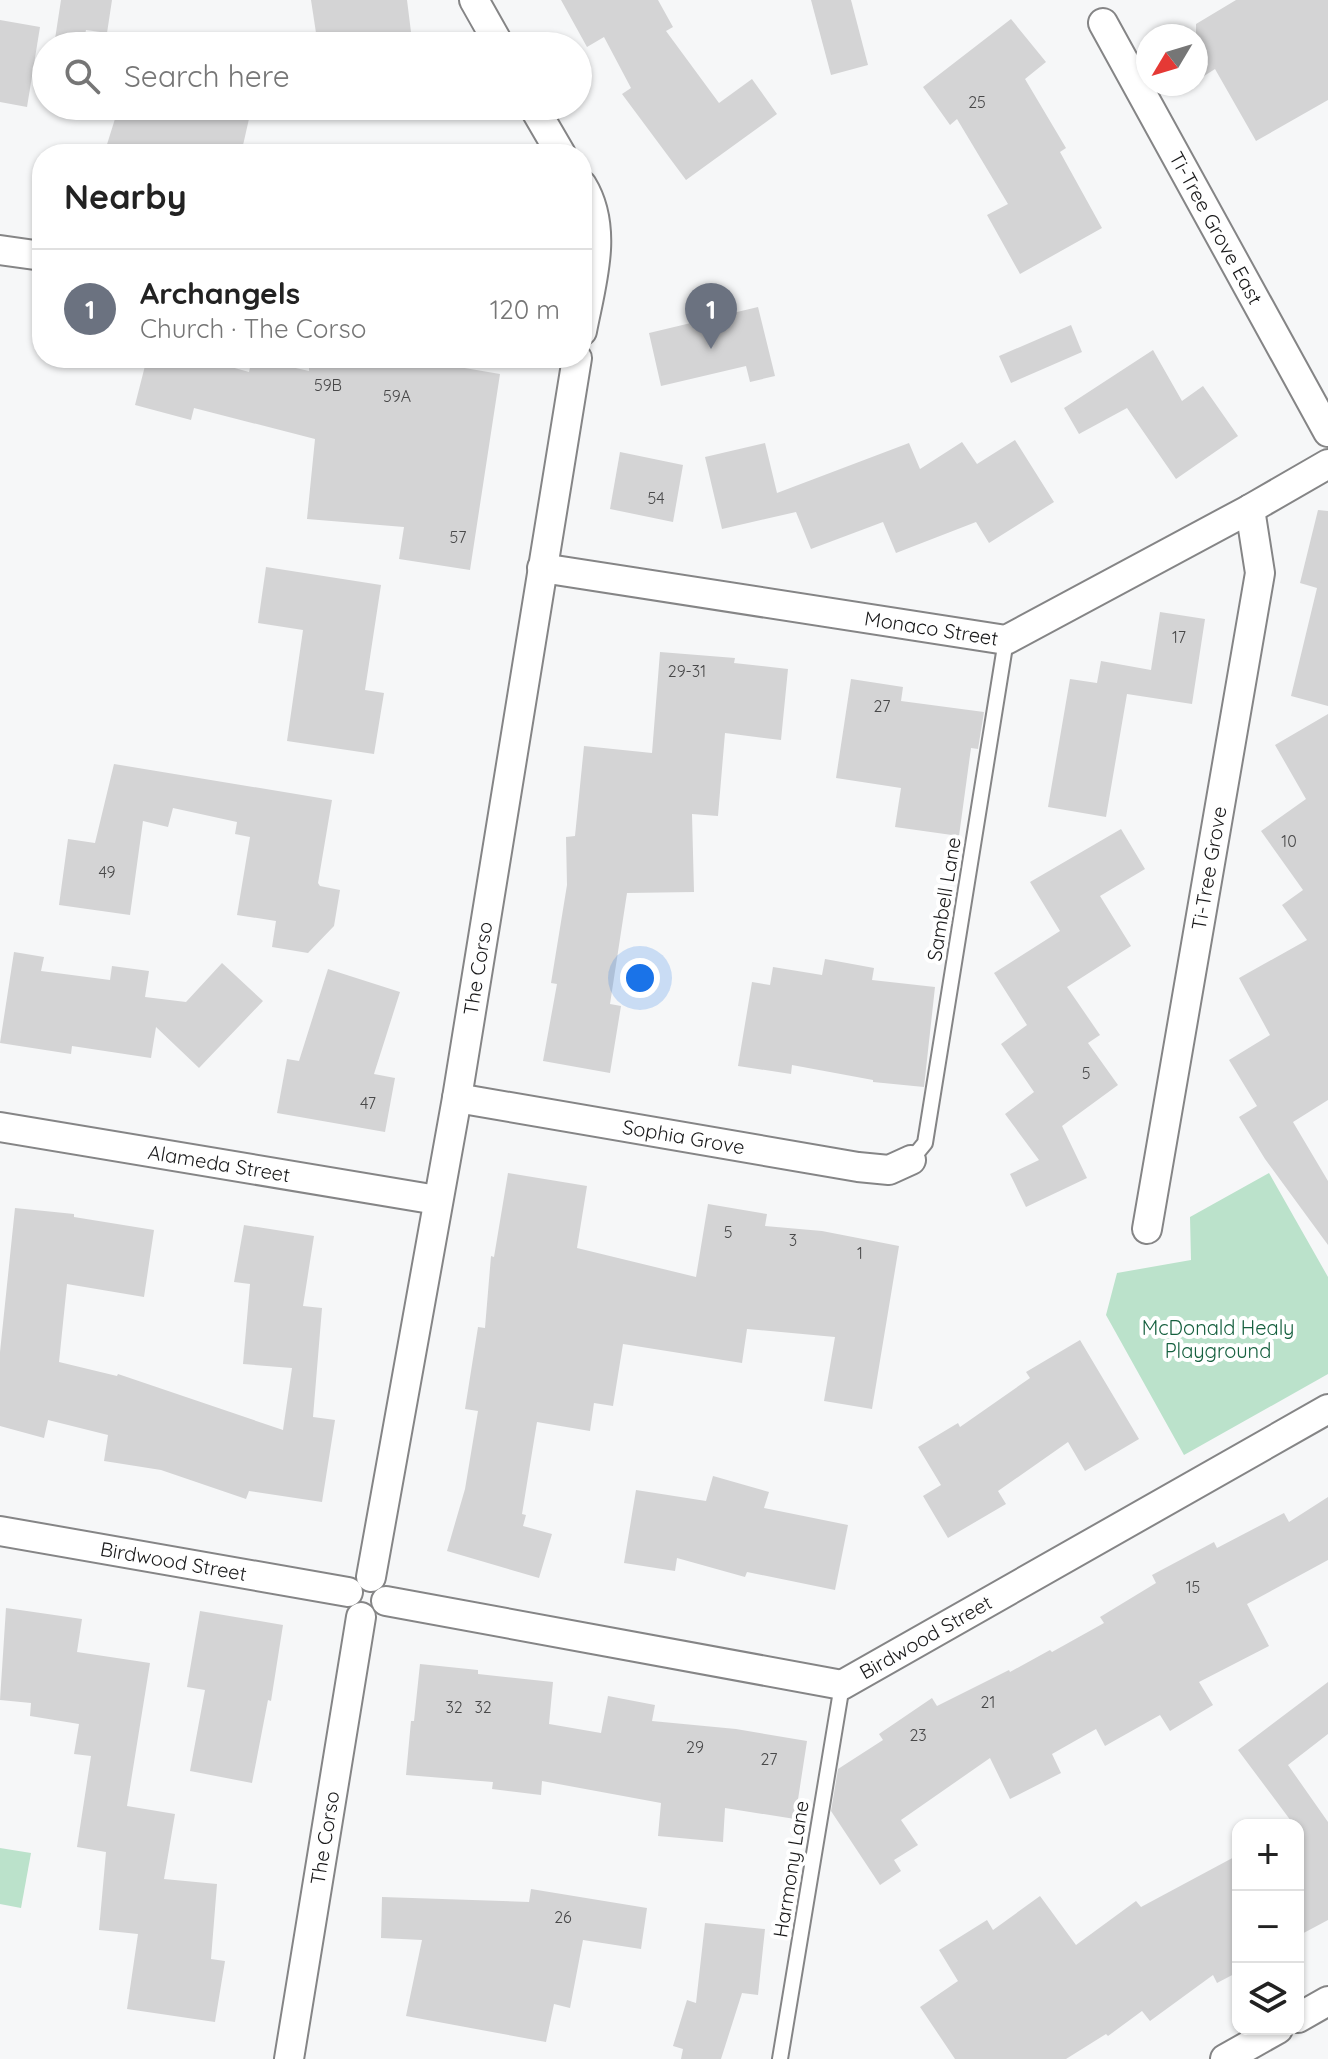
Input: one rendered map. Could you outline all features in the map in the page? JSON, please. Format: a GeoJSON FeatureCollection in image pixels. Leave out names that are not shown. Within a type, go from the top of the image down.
{"type":"FeatureCollection","features":[{"type":"Feature","properties":{"kind":"street"},"geometry":{"type":"LineString","coordinates":[[474,0],[492,32]]}},
{"type":"Feature","properties":{"kind":"street","name":"Ti-Tree Grove East"},"geometry":{"type":"LineString","coordinates":[[1103,23],[1328,432]]}},
{"type":"Feature","properties":{"kind":"street"},"geometry":{"type":"LineString","coordinates":[[541,120],[555,144]]}},
{"type":"Feature","properties":{"kind":"street"},"geometry":{"type":"LineString","coordinates":[[592,214],[596,225],[592,276]]}},
{"type":"Feature","properties":{"kind":"street"},"geometry":{"type":"LineString","coordinates":[[0,250],[32,255]]}},
{"type":"Feature","properties":{"kind":"street","name":"The Corso"},"geometry":{"type":"LineString","coordinates":[[359,1584],[457,1098],[575,368]]}},
{"type":"Feature","properties":{"kind":"street","name":"Monaco Street"},"geometry":{"type":"LineString","coordinates":[[542,568],[1006,640],[1328,464]]}},
{"type":"Feature","properties":{"kind":"street","name":"Ti-Tree Grove"},"geometry":{"type":"LineString","coordinates":[[1147,1229],[1260,573],[1250,509]]}},
{"type":"Feature","properties":{"kind":"street","name":"Sophia Grove"},"geometry":{"type":"LineString","coordinates":[[457,1098],[858,1167],[889,1170],[911,1160]]}},
{"type":"Feature","properties":{"kind":"street","name":"Alameda Street"},"geometry":{"type":"LineString","coordinates":[[0,1127],[437,1200]]}},
{"type":"Feature","properties":{"kind":"street","name":"Birdwood Street"},"geometry":{"type":"LineString","coordinates":[[386,1601],[842,1685],[1328,1409]]}},
{"type":"Feature","properties":{"kind":"street","name":"Birdwood Street"},"geometry":{"type":"LineString","coordinates":[[0,1531],[359,1584]]}},
{"type":"Feature","properties":{"kind":"street"},"geometry":{"type":"LineString","coordinates":[[382,1583],[387,1594],[386,1601],[375,1616],[361,1617],[348,1604],[359,1584],[382,1583]]}},
{"type":"Feature","properties":{"kind":"street","name":"The Corso"},"geometry":{"type":"LineString","coordinates":[[289,2059],[361,1617]]}},
{"type":"Feature","properties":{"kind":"street"},"geometry":{"type":"LineString","coordinates":[[1304,2015],[1328,2001]]}},
{"type":"Feature","properties":{"kind":"street"},"geometry":{"type":"LineString","coordinates":[[1225,2059],[1267,2035]]}},
{"type":"Feature","properties":{"kind":"lane","name":"Sambell Lane"},"geometry":{"type":"LineString","coordinates":[[911,1160],[925,1143],[1006,640]]}},
{"type":"Feature","properties":{"kind":"lane","name":"Harmony Lane"},"geometry":{"type":"LineString","coordinates":[[780,2059],[842,1685]]}},
{"type":"Feature","properties":{"kind":"green space","name":"McDonald Healy Playground"},"geometry":{"type":"Polygon","coordinates":[[[1269,1173],[1328,1277],[1328,1374],[1184,1455],[1106,1315],[1117,1273],[1191,1260],[1190,1217],[1269,1173]]]}},
{"type":"Feature","properties":{"kind":"green space"},"geometry":{"type":"Polygon","coordinates":[[[0,1848],[31,1853],[21,1908],[0,1904],[0,1848]]]}},
{"type":"Feature","properties":{"kind":"building"},"geometry":{"type":"Polygon","coordinates":[[[61,0],[112,0],[107,32],[56,32],[61,0]]]}},
{"type":"Feature","properties":{"kind":"building"},"geometry":{"type":"Polygon","coordinates":[[[311,0],[407,0],[411,32],[316,32],[311,0]]]}},
{"type":"Feature","properties":{"kind":"building"},"geometry":{"type":"Polygon","coordinates":[[[561,0],[658,0],[673,27],[666,31],[719,103],[752,79],[777,114],[686,180],[622,94],[631,88],[604,37],[592,44],[592,32],[579,32],[561,0]]]}},
{"type":"Feature","properties":{"kind":"building"},"geometry":{"type":"Polygon","coordinates":[[[811,0],[851,0],[868,65],[831,75],[811,0]]]}},
{"type":"Feature","properties":{"kind":"building"},"geometry":{"type":"Polygon","coordinates":[[[1236,0],[1328,0],[1328,100],[1256,141],[1215,69],[1208,73],[1208,24],[1196,24],[1236,0]]]}},
{"type":"Feature","properties":{"kind":"building"},"geometry":{"type":"Polygon","coordinates":[[[1011,19],[1046,62],[1025,79],[1066,148],[1060,152],[1102,228],[1020,274],[987,215],[1008,204],[957,119],[950,125],[923,87],[1011,19]]]}},
{"type":"Feature","properties":{"kind":"building"},"geometry":{"type":"Polygon","coordinates":[[[0,20],[40,27],[39,32],[32,32],[32,76],[27,107],[0,102],[0,20]]]}},
{"type":"Feature","properties":{"kind":"building"},"geometry":{"type":"Polygon","coordinates":[[[115,120],[249,120],[243,144],[107,144],[115,120]]]}},
{"type":"Feature","properties":{"kind":"building"},"geometry":{"type":"Polygon","coordinates":[[[758,307],[775,376],[750,382],[746,366],[661,386],[649,333],[758,307]]]}},
{"type":"Feature","properties":{"kind":"building"},"geometry":{"type":"Polygon","coordinates":[[[1071,325],[1082,352],[1011,383],[999,356],[1071,325]]]}},
{"type":"Feature","properties":{"kind":"building"},"geometry":{"type":"Polygon","coordinates":[[[1153,350],[1182,401],[1203,386],[1238,436],[1176,479],[1127,408],[1079,434],[1064,408],[1153,350]]]}},
{"type":"Feature","properties":{"kind":"building"},"geometry":{"type":"Polygon","coordinates":[[[144,368],[235,368],[249,372],[250,368],[309,371],[309,368],[465,368],[500,374],[470,570],[399,559],[404,527],[307,519],[315,439],[194,408],[191,420],[135,405],[144,368]]]}},
{"type":"Feature","properties":{"kind":"building"},"geometry":{"type":"Polygon","coordinates":[[[1015,440],[1054,502],[989,543],[976,522],[896,553],[883,522],[811,549],[796,512],[722,529],[705,457],[765,443],[777,493],[909,443],[920,469],[962,442],[977,464],[1015,440]]]}},
{"type":"Feature","properties":{"kind":"building"},"geometry":{"type":"Polygon","coordinates":[[[620,452],[683,465],[673,522],[610,509],[620,452]]]}},
{"type":"Feature","properties":{"kind":"building"},"geometry":{"type":"Polygon","coordinates":[[[1318,510],[1328,511],[1328,706],[1291,696],[1317,588],[1300,583],[1318,510]]]}},
{"type":"Feature","properties":{"kind":"building"},"geometry":{"type":"Polygon","coordinates":[[[266,567],[381,585],[365,690],[384,693],[374,754],[287,741],[303,630],[258,623],[266,567]]]}},
{"type":"Feature","properties":{"kind":"building"},"geometry":{"type":"Polygon","coordinates":[[[1160,612],[1205,619],[1192,704],[1127,694],[1106,817],[1048,807],[1070,679],[1097,683],[1101,661],[1151,670],[1160,612]]]}},
{"type":"Feature","properties":{"kind":"building"},"geometry":{"type":"Polygon","coordinates":[[[660,652],[735,658],[734,663],[788,669],[781,740],[725,733],[718,816],[692,814],[694,892],[627,893],[610,1004],[621,1006],[610,1073],[543,1061],[557,984],[551,983],[567,885],[566,837],[575,836],[584,746],[652,753],[660,652]]]}},
{"type":"Feature","properties":{"kind":"building"},"geometry":{"type":"Polygon","coordinates":[[[851,679],[903,687],[901,701],[984,712],[978,749],[971,748],[959,836],[895,827],[901,788],[836,778],[851,679]]]}},
{"type":"Feature","properties":{"kind":"building"},"geometry":{"type":"Polygon","coordinates":[[[1328,714],[1328,1100],[1293,1122],[1328,1181],[1328,1245],[1265,1159],[1239,1117],[1257,1106],[1229,1060],[1270,1035],[1239,978],[1307,940],[1282,905],[1303,890],[1261,831],[1306,799],[1275,745],[1328,714]]]}},
{"type":"Feature","properties":{"kind":"building"},"geometry":{"type":"Polygon","coordinates":[[[114,764],[332,800],[318,883],[340,890],[334,926],[308,953],[272,947],[276,921],[237,915],[250,837],[235,834],[237,822],[173,808],[168,827],[143,821],[130,915],[59,905],[68,839],[95,843],[114,764]]]}},
{"type":"Feature","properties":{"kind":"building"},"geometry":{"type":"Polygon","coordinates":[[[1121,829],[1145,869],[1100,896],[1131,946],[1067,987],[1100,1035],[1088,1043],[1118,1085],[1062,1126],[1087,1178],[1026,1207],[1010,1174],[1039,1160],[1005,1114],[1034,1092],[1001,1044],[1027,1025],[994,973],[1060,931],[1030,882],[1121,829]]]}},
{"type":"Feature","properties":{"kind":"building"},"geometry":{"type":"Polygon","coordinates":[[[14,952],[44,957],[41,971],[110,980],[112,966],[149,971],[145,997],[186,1002],[222,963],[263,1001],[199,1068],[156,1027],[151,1058],[72,1046],[71,1054],[0,1043],[14,952]]]}},
{"type":"Feature","properties":{"kind":"building"},"geometry":{"type":"Polygon","coordinates":[[[825,959],[874,968],[872,980],[935,987],[924,1087],[873,1082],[792,1065],[791,1074],[738,1066],[752,982],[770,985],[773,967],[822,975],[825,959]]]}},
{"type":"Feature","properties":{"kind":"building"},"geometry":{"type":"Polygon","coordinates":[[[328,969],[400,992],[374,1074],[395,1078],[385,1132],[277,1113],[287,1059],[299,1061],[328,969]]]}},
{"type":"Feature","properties":{"kind":"building"},"geometry":{"type":"Polygon","coordinates":[[[508,1173],[587,1186],[577,1248],[696,1277],[708,1204],[767,1214],[765,1226],[822,1231],[899,1246],[872,1409],[824,1401],[835,1337],[747,1329],[742,1363],[623,1344],[613,1406],[594,1403],[590,1431],[537,1422],[522,1514],[526,1515],[523,1526],[552,1534],[539,1578],[447,1551],[465,1489],[478,1411],[465,1409],[478,1327],[485,1328],[491,1256],[494,1257],[508,1173]]]}},
{"type":"Feature","properties":{"kind":"building"},"geometry":{"type":"Polygon","coordinates":[[[15,1208],[74,1214],[74,1217],[154,1230],[144,1297],[67,1284],[59,1362],[118,1374],[283,1430],[292,1368],[243,1364],[250,1284],[234,1282],[244,1225],[314,1236],[303,1306],[322,1308],[313,1417],[335,1420],[322,1502],[249,1491],[246,1499],[161,1470],[104,1461],[108,1435],[48,1420],[44,1438],[0,1426],[0,1352],[15,1208]]]}},
{"type":"Feature","properties":{"kind":"building"},"geometry":{"type":"Polygon","coordinates":[[[1080,1340],[1139,1439],[1085,1471],[1068,1442],[998,1491],[1006,1504],[948,1538],[923,1496],[941,1485],[918,1447],[958,1423],[960,1427],[1030,1378],[1026,1372],[1080,1340]]]}},
{"type":"Feature","properties":{"kind":"building"},"geometry":{"type":"Polygon","coordinates":[[[713,1476],[769,1492],[764,1508],[848,1525],[835,1590],[747,1572],[745,1577],[677,1558],[675,1571],[624,1563],[636,1490],[706,1501],[713,1476]]]}},
{"type":"Feature","properties":{"kind":"building"},"geometry":{"type":"Polygon","coordinates":[[[1328,1497],[1328,1560],[1247,1604],[1269,1646],[1199,1682],[1213,1705],[1170,1731],[1160,1715],[1105,1746],[1096,1729],[1052,1754],[1061,1773],[1010,1799],[990,1758],[901,1820],[918,1845],[894,1860],[901,1871],[880,1885],[831,1811],[838,1769],[883,1740],[879,1734],[932,1698],[937,1706],[1050,1650],[1052,1652],[1104,1623],[1100,1617],[1156,1583],[1152,1575],[1214,1542],[1217,1548],[1284,1513],[1289,1522],[1328,1497]]]}},
{"type":"Feature","properties":{"kind":"building"},"geometry":{"type":"Polygon","coordinates":[[[6,1608],[82,1619],[77,1652],[150,1663],[127,1806],[175,1814],[164,1879],[217,1884],[211,1959],[225,1961],[215,2022],[127,2009],[138,1934],[99,1930],[106,1852],[77,1847],[91,1756],[74,1754],[79,1724],[30,1716],[31,1703],[0,1700],[6,1608]]]}},
{"type":"Feature","properties":{"kind":"building"},"geometry":{"type":"Polygon","coordinates":[[[200,1611],[283,1625],[271,1701],[268,1700],[252,1783],[190,1771],[205,1690],[187,1687],[200,1611]]]}},
{"type":"Feature","properties":{"kind":"building"},"geometry":{"type":"Polygon","coordinates":[[[420,1664],[553,1682],[549,1724],[601,1733],[608,1696],[655,1705],[652,1721],[736,1729],[807,1741],[795,1819],[725,1808],[723,1842],[658,1836],[661,1803],[542,1781],[541,1795],[492,1789],[493,1782],[406,1775],[420,1664]]]}},
{"type":"Feature","properties":{"kind":"building"},"geometry":{"type":"Polygon","coordinates":[[[1328,1682],[1328,1734],[1288,1765],[1328,1822],[1328,1920],[1304,1933],[1304,1819],[1290,1819],[1238,1750],[1328,1682]]]}},
{"type":"Feature","properties":{"kind":"building"},"geometry":{"type":"Polygon","coordinates":[[[1232,1858],[1232,1975],[1217,1983],[1213,1975],[1150,2021],[1142,2011],[1108,2036],[1106,2034],[1066,2059],[955,2059],[920,2007],[958,1981],[939,1950],[987,1920],[993,1930],[1040,1896],[1076,1945],[1136,1901],[1141,1907],[1232,1858]]]}},
{"type":"Feature","properties":{"kind":"building"},"geometry":{"type":"Polygon","coordinates":[[[531,1889],[647,1908],[641,1949],[583,1940],[570,2008],[554,2004],[546,2042],[406,2016],[422,1940],[381,1938],[382,1897],[529,1902],[531,1889]]]}},
{"type":"Feature","properties":{"kind":"building"},"geometry":{"type":"Polygon","coordinates":[[[705,1923],[765,1929],[758,1995],[742,1993],[721,2059],[681,2059],[683,2049],[673,2046],[687,2000],[696,2003],[705,1923]]]}},
{"type":"Feature","properties":{"kind":"place","name":"Archangels"},"geometry":{"type":"Point","coordinates":[711,349]}}]}
